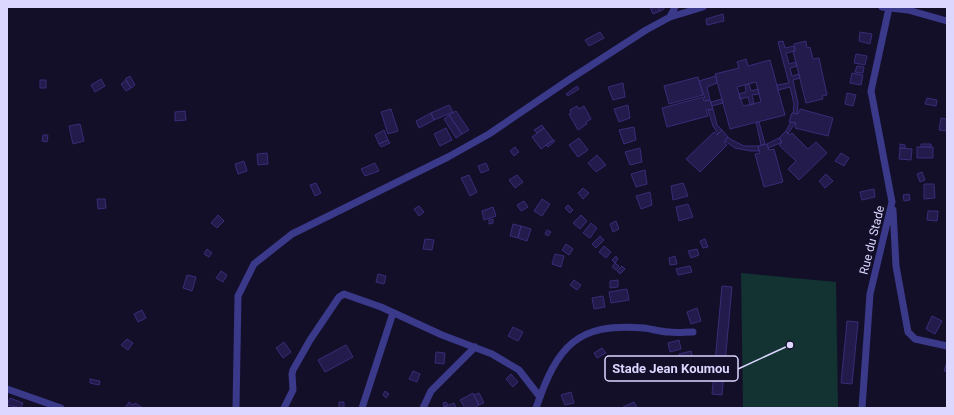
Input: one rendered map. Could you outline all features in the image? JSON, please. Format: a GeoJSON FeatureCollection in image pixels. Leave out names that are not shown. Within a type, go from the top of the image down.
{"type":"FeatureCollection","features":[{"type":"Feature","properties":{"kind":"street"},"geometry":{"type":"LineString","coordinates":[[670,17],[675,7]]}},
{"type":"Feature","properties":{"kind":"street"},"geometry":{"type":"LineString","coordinates":[[236,408],[238,296],[254,264],[292,234],[448,157],[489,134],[620,46],[670,17],[703,7]]}},
{"type":"Feature","properties":{"kind":"street"},"geometry":{"type":"LineString","coordinates":[[886,7],[908,10],[947,21]]}},
{"type":"Feature","properties":{"kind":"street","name":"Rue du Stade"},"geometry":{"type":"LineString","coordinates":[[862,408],[870,294],[892,202],[870,91],[886,7]]}},
{"type":"Feature","properties":{"kind":"street"},"geometry":{"type":"LineString","coordinates":[[892,202],[896,266],[908,332],[915,339],[947,346]]}},
{"type":"Feature","properties":{"kind":"street"},"geometry":{"type":"LineString","coordinates":[[284,408],[293,390],[293,370],[310,340],[341,295],[349,295],[442,335],[492,354],[519,370],[540,397]]}},
{"type":"Feature","properties":{"kind":"street"},"geometry":{"type":"LineString","coordinates":[[362,408],[393,313]]}},
{"type":"Feature","properties":{"kind":"street"},"geometry":{"type":"LineString","coordinates":[[536,408],[543,388],[564,351],[574,339],[580,336],[602,328],[614,327],[643,328],[668,332],[693,332]]}},
{"type":"Feature","properties":{"kind":"street"},"geometry":{"type":"LineString","coordinates":[[423,408],[431,391],[475,347]]}},
{"type":"Feature","properties":{"kind":"street"},"geometry":{"type":"LineString","coordinates":[[7,388],[62,408]]}},
{"type":"Feature","properties":{"kind":"street"},"geometry":{"type":"LineString","coordinates":[[535,389],[543,388]]}},
{"type":"Feature","properties":{"kind":"green space"},"geometry":{"type":"Polygon","coordinates":[[[741,273],[836,282],[838,408],[743,408],[741,273]]]}},
{"type":"Feature","properties":{"kind":"building"},"geometry":{"type":"Polygon","coordinates":[[[650,7],[658,7],[660,11],[653,14],[650,7]]]}},
{"type":"Feature","properties":{"kind":"building"},"geometry":{"type":"Polygon","coordinates":[[[658,7],[664,7],[664,9],[660,11],[658,7]]]}},
{"type":"Feature","properties":{"kind":"building"},"geometry":{"type":"Polygon","coordinates":[[[723,14],[724,21],[707,25],[706,19],[723,14]]]}},
{"type":"Feature","properties":{"kind":"building"},"geometry":{"type":"Polygon","coordinates":[[[600,32],[604,38],[589,46],[585,40],[600,32]]]}},
{"type":"Feature","properties":{"kind":"building"},"geometry":{"type":"Polygon","coordinates":[[[860,32],[872,34],[870,44],[859,41],[860,32]]]}},
{"type":"Feature","properties":{"kind":"building"},"geometry":{"type":"Polygon","coordinates":[[[783,41],[785,48],[794,46],[795,51],[786,53],[789,64],[796,62],[797,66],[790,68],[792,76],[799,74],[800,78],[793,80],[798,103],[797,114],[793,113],[794,104],[790,87],[778,90],[777,85],[789,83],[778,42],[783,41]]]}},
{"type":"Feature","properties":{"kind":"building"},"geometry":{"type":"Polygon","coordinates":[[[806,41],[807,48],[810,47],[813,59],[819,58],[827,95],[822,96],[823,99],[806,103],[793,51],[795,51],[794,44],[806,41]]]}},
{"type":"Feature","properties":{"kind":"building"},"geometry":{"type":"Polygon","coordinates":[[[856,54],[867,56],[865,65],[854,63],[856,54]]]}},
{"type":"Feature","properties":{"kind":"building"},"geometry":{"type":"Polygon","coordinates":[[[746,59],[748,66],[770,60],[785,115],[730,129],[715,74],[739,68],[737,62],[746,59]],[[756,82],[737,87],[743,106],[761,102],[756,82]]]}},
{"type":"Feature","properties":{"kind":"building"},"geometry":{"type":"Polygon","coordinates":[[[857,66],[864,67],[863,73],[855,72],[857,66]]]}},
{"type":"Feature","properties":{"kind":"building"},"geometry":{"type":"Polygon","coordinates":[[[852,73],[863,75],[861,85],[850,83],[852,73]]]}},
{"type":"Feature","properties":{"kind":"building"},"geometry":{"type":"Polygon","coordinates":[[[130,76],[135,85],[131,88],[125,79],[130,76]]]}},
{"type":"Feature","properties":{"kind":"building"},"geometry":{"type":"Polygon","coordinates":[[[716,76],[717,83],[707,87],[710,100],[706,101],[699,81],[716,76]]]}},
{"type":"Feature","properties":{"kind":"building"},"geometry":{"type":"Polygon","coordinates":[[[698,77],[703,95],[669,104],[664,86],[698,77]]]}},
{"type":"Feature","properties":{"kind":"building"},"geometry":{"type":"Polygon","coordinates":[[[101,79],[105,86],[95,92],[91,85],[101,79]]]}},
{"type":"Feature","properties":{"kind":"building"},"geometry":{"type":"Polygon","coordinates":[[[40,80],[46,80],[46,88],[40,88],[40,80]]]}},
{"type":"Feature","properties":{"kind":"building"},"geometry":{"type":"Polygon","coordinates":[[[126,80],[131,88],[126,91],[121,84],[126,80]]]}},
{"type":"Feature","properties":{"kind":"building"},"geometry":{"type":"Polygon","coordinates":[[[623,83],[625,97],[613,100],[608,87],[623,83]]]}},
{"type":"Feature","properties":{"kind":"building"},"geometry":{"type":"Polygon","coordinates":[[[749,84],[751,91],[758,89],[759,94],[752,95],[754,104],[750,105],[748,97],[740,99],[739,94],[746,92],[745,85],[749,84]]]}},
{"type":"Feature","properties":{"kind":"building"},"geometry":{"type":"Polygon","coordinates":[[[577,86],[579,89],[568,96],[566,94],[577,86]]]}},
{"type":"Feature","properties":{"kind":"building"},"geometry":{"type":"Polygon","coordinates":[[[847,93],[856,95],[853,106],[845,104],[847,93]]]}},
{"type":"Feature","properties":{"kind":"building"},"geometry":{"type":"Polygon","coordinates":[[[703,97],[704,101],[710,100],[713,109],[706,110],[708,116],[667,127],[662,108],[703,97]]]}},
{"type":"Feature","properties":{"kind":"building"},"geometry":{"type":"Polygon","coordinates":[[[927,98],[937,100],[936,106],[925,104],[927,98]]]}},
{"type":"Feature","properties":{"kind":"building"},"geometry":{"type":"Polygon","coordinates":[[[722,99],[723,103],[712,106],[711,102],[722,99]]]}},
{"type":"Feature","properties":{"kind":"building"},"geometry":{"type":"Polygon","coordinates":[[[449,105],[453,112],[434,120],[431,113],[449,105]]]}},
{"type":"Feature","properties":{"kind":"building"},"geometry":{"type":"Polygon","coordinates":[[[628,105],[630,118],[619,122],[614,109],[628,105]]]}},
{"type":"Feature","properties":{"kind":"building"},"geometry":{"type":"Polygon","coordinates":[[[577,106],[579,109],[584,106],[591,119],[586,122],[587,124],[578,130],[569,114],[571,113],[570,110],[577,106]]]}},
{"type":"Feature","properties":{"kind":"building"},"geometry":{"type":"Polygon","coordinates":[[[391,109],[398,131],[388,134],[381,112],[391,109]]]}},
{"type":"Feature","properties":{"kind":"building"},"geometry":{"type":"Polygon","coordinates":[[[713,109],[717,125],[722,130],[718,134],[713,126],[708,110],[713,109]]]}},
{"type":"Feature","properties":{"kind":"building"},"geometry":{"type":"Polygon","coordinates":[[[800,109],[833,118],[828,136],[795,128],[796,123],[789,122],[792,113],[798,114],[800,109]]]}},
{"type":"Feature","properties":{"kind":"building"},"geometry":{"type":"Polygon","coordinates":[[[185,111],[186,120],[175,121],[175,112],[185,111]]]}},
{"type":"Feature","properties":{"kind":"building"},"geometry":{"type":"Polygon","coordinates":[[[456,111],[469,130],[462,134],[449,115],[456,111]]]}},
{"type":"Feature","properties":{"kind":"building"},"geometry":{"type":"Polygon","coordinates":[[[431,113],[434,120],[419,128],[416,121],[431,113]]]}},
{"type":"Feature","properties":{"kind":"building"},"geometry":{"type":"Polygon","coordinates":[[[449,115],[462,134],[456,138],[444,119],[449,115]]]}},
{"type":"Feature","properties":{"kind":"building"},"geometry":{"type":"Polygon","coordinates":[[[941,118],[947,119],[947,131],[939,130],[941,118]]]}},
{"type":"Feature","properties":{"kind":"building"},"geometry":{"type":"Polygon","coordinates":[[[756,122],[759,122],[765,144],[761,145],[756,122]]]}},
{"type":"Feature","properties":{"kind":"building"},"geometry":{"type":"Polygon","coordinates":[[[791,122],[795,123],[788,134],[786,131],[791,122]]]}},
{"type":"Feature","properties":{"kind":"building"},"geometry":{"type":"Polygon","coordinates":[[[80,124],[84,141],[73,144],[69,126],[80,124]]]}},
{"type":"Feature","properties":{"kind":"building"},"geometry":{"type":"Polygon","coordinates":[[[542,125],[544,128],[537,133],[534,130],[542,125]]]}},
{"type":"Feature","properties":{"kind":"building"},"geometry":{"type":"Polygon","coordinates":[[[634,127],[636,140],[624,144],[619,130],[634,127]]]}},
{"type":"Feature","properties":{"kind":"building"},"geometry":{"type":"Polygon","coordinates":[[[446,128],[452,140],[440,146],[434,134],[446,128]]]}},
{"type":"Feature","properties":{"kind":"building"},"geometry":{"type":"Polygon","coordinates":[[[544,128],[553,140],[541,149],[532,137],[544,128]]]}},
{"type":"Feature","properties":{"kind":"building"},"geometry":{"type":"Polygon","coordinates":[[[384,130],[388,140],[379,144],[375,135],[384,130]]]}},
{"type":"Feature","properties":{"kind":"building"},"geometry":{"type":"Polygon","coordinates":[[[722,130],[728,137],[724,142],[727,145],[700,172],[686,159],[714,132],[717,135],[722,130]]]}},
{"type":"Feature","properties":{"kind":"building"},"geometry":{"type":"Polygon","coordinates":[[[786,131],[790,135],[792,133],[808,149],[816,142],[827,153],[799,180],[788,169],[796,161],[779,145],[782,142],[779,138],[786,131]]]}},
{"type":"Feature","properties":{"kind":"building"},"geometry":{"type":"Polygon","coordinates":[[[43,135],[48,135],[47,142],[42,141],[43,135]]]}},
{"type":"Feature","properties":{"kind":"building"},"geometry":{"type":"Polygon","coordinates":[[[728,137],[744,146],[758,146],[759,151],[735,148],[725,141],[728,137]]]}},
{"type":"Feature","properties":{"kind":"building"},"geometry":{"type":"Polygon","coordinates":[[[579,138],[588,150],[578,157],[569,145],[579,138]]]}},
{"type":"Feature","properties":{"kind":"building"},"geometry":{"type":"Polygon","coordinates":[[[779,138],[782,141],[780,143],[768,148],[767,144],[779,138]]]}},
{"type":"Feature","properties":{"kind":"building"},"geometry":{"type":"Polygon","coordinates":[[[388,140],[390,143],[381,147],[379,144],[388,140]]]}},
{"type":"Feature","properties":{"kind":"building"},"geometry":{"type":"Polygon","coordinates":[[[553,140],[555,141],[548,147],[546,145],[553,140]]]}},
{"type":"Feature","properties":{"kind":"building"},"geometry":{"type":"Polygon","coordinates":[[[767,144],[769,150],[774,149],[783,182],[764,187],[755,154],[760,153],[758,146],[767,144]]]}},
{"type":"Feature","properties":{"kind":"building"},"geometry":{"type":"Polygon","coordinates":[[[900,144],[905,145],[905,148],[900,148],[900,144]]]}},
{"type":"Feature","properties":{"kind":"building"},"geometry":{"type":"Polygon","coordinates":[[[921,144],[931,144],[931,147],[921,147],[921,144]]]}},
{"type":"Feature","properties":{"kind":"building"},"geometry":{"type":"Polygon","coordinates":[[[515,147],[519,152],[514,156],[510,151],[515,147]]]}},
{"type":"Feature","properties":{"kind":"building"},"geometry":{"type":"Polygon","coordinates":[[[917,147],[933,147],[933,158],[917,158],[917,147]]]}},
{"type":"Feature","properties":{"kind":"building"},"geometry":{"type":"Polygon","coordinates":[[[640,148],[642,162],[630,165],[625,152],[640,148]]]}},
{"type":"Feature","properties":{"kind":"building"},"geometry":{"type":"Polygon","coordinates":[[[900,148],[912,149],[911,160],[899,159],[900,148]]]}},
{"type":"Feature","properties":{"kind":"building"},"geometry":{"type":"Polygon","coordinates":[[[267,153],[268,164],[258,165],[257,154],[267,153]]]}},
{"type":"Feature","properties":{"kind":"building"},"geometry":{"type":"Polygon","coordinates":[[[841,153],[849,158],[844,166],[835,161],[841,153]]]}},
{"type":"Feature","properties":{"kind":"building"},"geometry":{"type":"Polygon","coordinates":[[[597,155],[606,165],[596,172],[588,163],[597,155]]]}},
{"type":"Feature","properties":{"kind":"building"},"geometry":{"type":"Polygon","coordinates":[[[244,161],[247,171],[238,174],[235,164],[244,161]]]}},
{"type":"Feature","properties":{"kind":"building"},"geometry":{"type":"Polygon","coordinates":[[[375,163],[379,171],[365,176],[361,169],[375,163]]]}},
{"type":"Feature","properties":{"kind":"building"},"geometry":{"type":"Polygon","coordinates":[[[486,163],[489,170],[481,173],[478,166],[486,163]]]}},
{"type":"Feature","properties":{"kind":"building"},"geometry":{"type":"Polygon","coordinates":[[[645,170],[647,184],[636,187],[631,174],[645,170]]]}},
{"type":"Feature","properties":{"kind":"building"},"geometry":{"type":"Polygon","coordinates":[[[922,172],[925,180],[920,182],[917,174],[922,172]]]}},
{"type":"Feature","properties":{"kind":"building"},"geometry":{"type":"Polygon","coordinates":[[[826,174],[833,181],[825,188],[819,181],[826,174]]]}},
{"type":"Feature","properties":{"kind":"building"},"geometry":{"type":"Polygon","coordinates":[[[469,175],[477,192],[470,196],[461,178],[469,175]]]}},
{"type":"Feature","properties":{"kind":"building"},"geometry":{"type":"Polygon","coordinates":[[[517,175],[523,182],[515,188],[509,180],[517,175]]]}},
{"type":"Feature","properties":{"kind":"building"},"geometry":{"type":"Polygon","coordinates":[[[316,183],[321,193],[315,196],[310,185],[316,183]]]}},
{"type":"Feature","properties":{"kind":"building"},"geometry":{"type":"Polygon","coordinates":[[[683,183],[688,196],[673,200],[671,186],[683,183]]]}},
{"type":"Feature","properties":{"kind":"building"},"geometry":{"type":"Polygon","coordinates":[[[924,184],[934,184],[935,198],[924,199],[924,184]]]}},
{"type":"Feature","properties":{"kind":"building"},"geometry":{"type":"Polygon","coordinates":[[[583,188],[589,193],[583,199],[578,193],[583,188]]]}},
{"type":"Feature","properties":{"kind":"building"},"geometry":{"type":"Polygon","coordinates":[[[874,189],[875,197],[862,200],[860,192],[874,189]]]}},
{"type":"Feature","properties":{"kind":"building"},"geometry":{"type":"Polygon","coordinates":[[[650,192],[652,205],[641,209],[636,196],[650,192]]]}},
{"type":"Feature","properties":{"kind":"building"},"geometry":{"type":"Polygon","coordinates":[[[909,194],[910,200],[904,201],[903,195],[909,194]]]}},
{"type":"Feature","properties":{"kind":"building"},"geometry":{"type":"Polygon","coordinates":[[[97,199],[105,199],[106,208],[98,209],[97,199]]]}},
{"type":"Feature","properties":{"kind":"building"},"geometry":{"type":"Polygon","coordinates":[[[542,199],[550,204],[542,216],[534,211],[542,199]]]}},
{"type":"Feature","properties":{"kind":"building"},"geometry":{"type":"Polygon","coordinates":[[[524,201],[528,207],[521,211],[517,205],[524,201]]]}},
{"type":"Feature","properties":{"kind":"building"},"geometry":{"type":"Polygon","coordinates":[[[688,204],[693,217],[679,221],[676,207],[688,204]]]}},
{"type":"Feature","properties":{"kind":"building"},"geometry":{"type":"Polygon","coordinates":[[[568,205],[573,210],[570,213],[565,208],[568,205]]]}},
{"type":"Feature","properties":{"kind":"building"},"geometry":{"type":"Polygon","coordinates":[[[419,206],[424,212],[419,216],[414,209],[419,206]]]}},
{"type":"Feature","properties":{"kind":"building"},"geometry":{"type":"Polygon","coordinates":[[[493,207],[496,216],[484,220],[482,211],[493,207]]]}},
{"type":"Feature","properties":{"kind":"building"},"geometry":{"type":"Polygon","coordinates":[[[928,211],[938,211],[937,221],[927,220],[928,211]]]}},
{"type":"Feature","properties":{"kind":"building"},"geometry":{"type":"Polygon","coordinates":[[[218,215],[224,221],[217,228],[211,223],[218,215]]]}},
{"type":"Feature","properties":{"kind":"building"},"geometry":{"type":"Polygon","coordinates":[[[581,215],[587,221],[580,229],[573,223],[581,215]]]}},
{"type":"Feature","properties":{"kind":"building"},"geometry":{"type":"Polygon","coordinates":[[[493,219],[493,223],[489,224],[489,220],[493,219]]]}},
{"type":"Feature","properties":{"kind":"building"},"geometry":{"type":"Polygon","coordinates":[[[616,221],[619,229],[613,232],[610,224],[616,221]]]}},
{"type":"Feature","properties":{"kind":"building"},"geometry":{"type":"Polygon","coordinates":[[[591,223],[597,228],[590,238],[583,233],[591,223]]]}},
{"type":"Feature","properties":{"kind":"building"},"geometry":{"type":"Polygon","coordinates":[[[513,224],[521,226],[518,238],[510,236],[513,224]]]}},
{"type":"Feature","properties":{"kind":"building"},"geometry":{"type":"Polygon","coordinates":[[[521,226],[531,229],[527,241],[518,238],[521,226]]]}},
{"type":"Feature","properties":{"kind":"building"},"geometry":{"type":"Polygon","coordinates":[[[547,230],[551,232],[548,236],[545,234],[547,230]]]}},
{"type":"Feature","properties":{"kind":"building"},"geometry":{"type":"Polygon","coordinates":[[[600,236],[604,240],[596,248],[592,244],[600,236]]]}},
{"type":"Feature","properties":{"kind":"building"},"geometry":{"type":"Polygon","coordinates":[[[425,239],[434,240],[432,250],[423,249],[425,239]]]}},
{"type":"Feature","properties":{"kind":"building"},"geometry":{"type":"Polygon","coordinates":[[[705,239],[708,247],[703,248],[700,241],[705,239]]]}},
{"type":"Feature","properties":{"kind":"building"},"geometry":{"type":"Polygon","coordinates":[[[566,244],[573,249],[569,255],[562,250],[566,244]]]}},
{"type":"Feature","properties":{"kind":"building"},"geometry":{"type":"Polygon","coordinates":[[[604,246],[611,252],[606,258],[599,252],[604,246]]]}},
{"type":"Feature","properties":{"kind":"building"},"geometry":{"type":"Polygon","coordinates":[[[207,249],[212,253],[209,257],[204,254],[207,249]]]}},
{"type":"Feature","properties":{"kind":"building"},"geometry":{"type":"Polygon","coordinates":[[[697,249],[699,255],[691,258],[688,251],[697,249]]]}},
{"type":"Feature","properties":{"kind":"building"},"geometry":{"type":"Polygon","coordinates":[[[555,254],[564,256],[561,267],[552,264],[555,254]]]}},
{"type":"Feature","properties":{"kind":"building"},"geometry":{"type":"Polygon","coordinates":[[[616,256],[618,259],[615,263],[612,260],[616,256]]]}},
{"type":"Feature","properties":{"kind":"building"},"geometry":{"type":"Polygon","coordinates":[[[675,256],[677,264],[670,265],[669,258],[675,256]]]}},
{"type":"Feature","properties":{"kind":"building"},"geometry":{"type":"Polygon","coordinates":[[[615,263],[619,266],[616,270],[612,267],[615,263]]]}},
{"type":"Feature","properties":{"kind":"building"},"geometry":{"type":"Polygon","coordinates":[[[622,266],[625,269],[620,274],[617,271],[622,266]]]}},
{"type":"Feature","properties":{"kind":"building"},"geometry":{"type":"Polygon","coordinates":[[[690,266],[692,272],[678,275],[676,269],[690,266]]]}},
{"type":"Feature","properties":{"kind":"building"},"geometry":{"type":"Polygon","coordinates":[[[221,271],[227,275],[223,282],[216,278],[221,271]]]}},
{"type":"Feature","properties":{"kind":"building"},"geometry":{"type":"Polygon","coordinates":[[[378,274],[386,276],[384,284],[376,282],[378,274]]]}},
{"type":"Feature","properties":{"kind":"building"},"geometry":{"type":"Polygon","coordinates":[[[187,275],[196,277],[192,291],[183,288],[187,275]]]}},
{"type":"Feature","properties":{"kind":"building"},"geometry":{"type":"Polygon","coordinates":[[[574,280],[581,285],[577,290],[570,285],[574,280]]]}},
{"type":"Feature","properties":{"kind":"building"},"geometry":{"type":"Polygon","coordinates":[[[618,280],[618,287],[610,288],[610,281],[618,280]]]}},
{"type":"Feature","properties":{"kind":"building"},"geometry":{"type":"Polygon","coordinates":[[[722,286],[732,287],[722,395],[712,394],[722,286]]]}},
{"type":"Feature","properties":{"kind":"building"},"geometry":{"type":"Polygon","coordinates":[[[627,289],[629,300],[611,303],[609,292],[627,289]]]}},
{"type":"Feature","properties":{"kind":"building"},"geometry":{"type":"Polygon","coordinates":[[[603,296],[605,307],[594,309],[592,298],[603,296]]]}},
{"type":"Feature","properties":{"kind":"building"},"geometry":{"type":"Polygon","coordinates":[[[697,308],[701,321],[691,324],[687,312],[697,308]]]}},
{"type":"Feature","properties":{"kind":"building"},"geometry":{"type":"Polygon","coordinates":[[[142,310],[146,318],[138,322],[134,314],[142,310]]]}},
{"type":"Feature","properties":{"kind":"building"},"geometry":{"type":"Polygon","coordinates":[[[932,316],[942,321],[935,334],[926,329],[932,316]]]}},
{"type":"Feature","properties":{"kind":"building"},"geometry":{"type":"Polygon","coordinates":[[[847,321],[858,322],[852,384],[841,383],[847,321]]]}},
{"type":"Feature","properties":{"kind":"building"},"geometry":{"type":"Polygon","coordinates":[[[513,327],[523,332],[518,341],[508,336],[513,327]]]}},
{"type":"Feature","properties":{"kind":"building"},"geometry":{"type":"Polygon","coordinates":[[[127,339],[133,343],[128,350],[121,345],[127,339]]]}},
{"type":"Feature","properties":{"kind":"building"},"geometry":{"type":"Polygon","coordinates":[[[679,340],[681,349],[670,352],[668,343],[679,340]]]}},
{"type":"Feature","properties":{"kind":"building"},"geometry":{"type":"Polygon","coordinates":[[[284,342],[291,352],[283,358],[276,348],[284,342]]]}},
{"type":"Feature","properties":{"kind":"building"},"geometry":{"type":"Polygon","coordinates":[[[346,345],[353,357],[325,372],[318,360],[346,345]]]}},
{"type":"Feature","properties":{"kind":"building"},"geometry":{"type":"Polygon","coordinates":[[[602,348],[606,353],[597,358],[594,353],[602,348]]]}},
{"type":"Feature","properties":{"kind":"building"},"geometry":{"type":"Polygon","coordinates":[[[691,351],[693,359],[682,362],[679,354],[691,351]]]}},
{"type":"Feature","properties":{"kind":"building"},"geometry":{"type":"Polygon","coordinates":[[[436,352],[445,353],[444,364],[435,363],[436,352]]]}},
{"type":"Feature","properties":{"kind":"building"},"geometry":{"type":"Polygon","coordinates":[[[947,362],[947,372],[944,371],[947,362]]]}},
{"type":"Feature","properties":{"kind":"building"},"geometry":{"type":"Polygon","coordinates":[[[413,371],[420,374],[417,382],[409,379],[413,371]]]}},
{"type":"Feature","properties":{"kind":"building"},"geometry":{"type":"Polygon","coordinates":[[[511,374],[518,382],[513,387],[506,379],[511,374]]]}},
{"type":"Feature","properties":{"kind":"building"},"geometry":{"type":"Polygon","coordinates":[[[90,379],[100,381],[99,385],[90,383],[90,379]]]}},
{"type":"Feature","properties":{"kind":"building"},"geometry":{"type":"Polygon","coordinates":[[[385,391],[389,394],[386,398],[383,395],[385,391]]]}},
{"type":"Feature","properties":{"kind":"building"},"geometry":{"type":"Polygon","coordinates":[[[571,392],[574,403],[565,405],[561,395],[571,392]]]}},
{"type":"Feature","properties":{"kind":"building"},"geometry":{"type":"Polygon","coordinates":[[[473,393],[479,405],[474,408],[465,408],[460,400],[473,393]]]}},
{"type":"Feature","properties":{"kind":"building"},"geometry":{"type":"Polygon","coordinates":[[[479,393],[484,403],[479,405],[474,395],[479,393]]]}},
{"type":"Feature","properties":{"kind":"building"},"geometry":{"type":"Polygon","coordinates":[[[10,398],[23,403],[21,408],[7,405],[10,398]]]}},
{"type":"Feature","properties":{"kind":"building"},"geometry":{"type":"Polygon","coordinates":[[[129,402],[133,405],[135,403],[143,408],[125,408],[129,402]]]}},
{"type":"Feature","properties":{"kind":"building"},"geometry":{"type":"Polygon","coordinates":[[[339,402],[344,402],[344,408],[339,408],[339,402]]]}},
{"type":"Feature","properties":{"kind":"building"},"geometry":{"type":"Polygon","coordinates":[[[446,402],[448,405],[444,407],[443,403],[446,402]]]}},
{"type":"Feature","properties":{"kind":"building"},"geometry":{"type":"Polygon","coordinates":[[[634,402],[637,408],[623,407],[634,402]]]}},
{"type":"Feature","properties":{"kind":"building"},"geometry":{"type":"Polygon","coordinates":[[[454,403],[456,408],[444,407],[454,403]]]}},
{"type":"Feature","properties":{"kind":"place","name":"Stade Jean Koumou"},"geometry":{"type":"Point","coordinates":[790,345]}}]}
